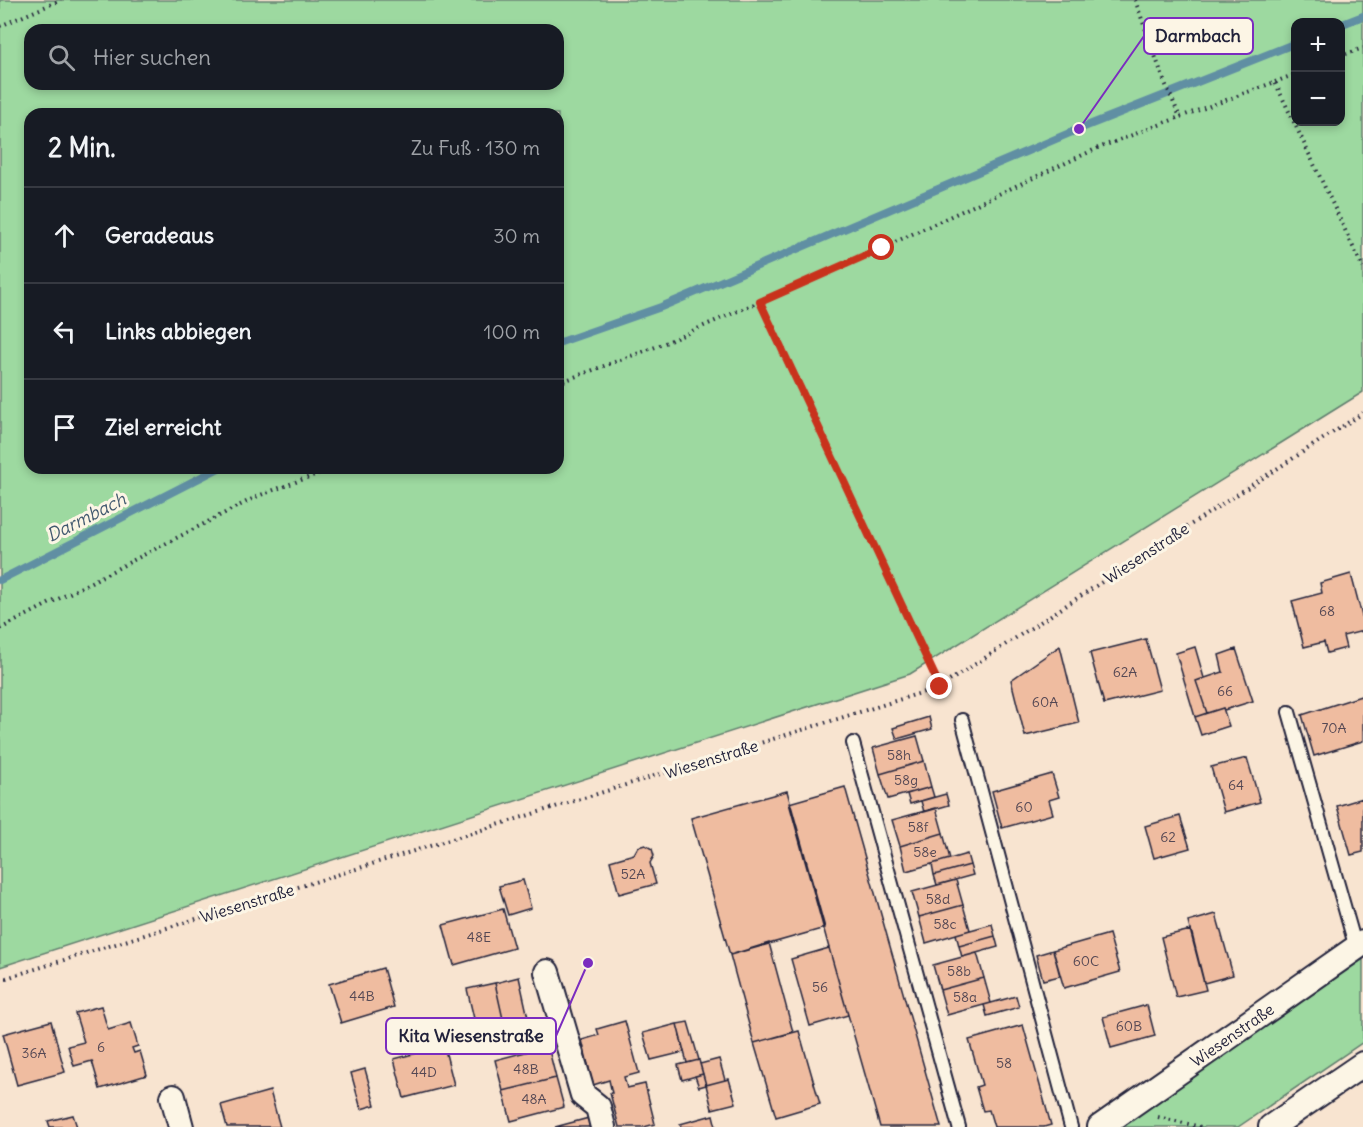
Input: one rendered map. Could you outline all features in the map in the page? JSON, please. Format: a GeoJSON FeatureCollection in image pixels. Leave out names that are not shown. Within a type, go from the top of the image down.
{"type":"FeatureCollection","features":[{"type":"Feature","properties":{"kind":"street","name":"Wiesenstraße"},"geometry":{"type":"LineString","coordinates":[[1100,1127],[1360,945]]}},
{"type":"Feature","properties":{"kind":"street"},"geometry":{"type":"LineString","coordinates":[[547,972],[583,1095],[598,1107],[603,1127]]}},
{"type":"Feature","properties":{"kind":"street"},"geometry":{"type":"LineString","coordinates":[[1282,1124],[1363,1064]]}},
{"type":"Feature","properties":{"kind":"street"},"geometry":{"type":"LineString","coordinates":[[173,1097],[181,1127]]}},
{"type":"Feature","properties":{"kind":"lane"},"geometry":{"type":"LineString","coordinates":[[1288,712],[1360,945]]}},
{"type":"Feature","properties":{"kind":"lane"},"geometry":{"type":"LineString","coordinates":[[962,720],[1071,1127]]}},
{"type":"Feature","properties":{"kind":"lane"},"geometry":{"type":"LineString","coordinates":[[853,743],[958,1127]]}},
{"type":"Feature","properties":{"kind":"path"},"geometry":{"type":"LineString","coordinates":[[0,26],[61,0]]}},
{"type":"Feature","properties":{"kind":"path"},"geometry":{"type":"LineString","coordinates":[[1135,0],[1180,117]]}},
{"type":"Feature","properties":{"kind":"path"},"geometry":{"type":"LineString","coordinates":[[1345,55],[1363,48]]}},
{"type":"Feature","properties":{"kind":"path"},"geometry":{"type":"LineString","coordinates":[[564,381],[658,346],[760,302],[1098,148],[1291,76]]}},
{"type":"Feature","properties":{"kind":"path"},"geometry":{"type":"LineString","coordinates":[[1275,82],[1363,268]]}},
{"type":"Feature","properties":{"kind":"path"},"geometry":{"type":"LineString","coordinates":[[760,302],[940,687]]}},
{"type":"Feature","properties":{"kind":"path","name":"Wiesenstraße"},"geometry":{"type":"LineString","coordinates":[[0,980],[940,687],[1363,413]]}},
{"type":"Feature","properties":{"kind":"path"},"geometry":{"type":"LineString","coordinates":[[0,629],[258,496],[317,474]]}},
{"type":"Feature","properties":{"kind":"path"},"geometry":{"type":"LineString","coordinates":[[1138,1100],[1155,1116],[1201,1127]]}},
{"type":"Feature","properties":{"kind":"green space"},"geometry":{"type":"Polygon","coordinates":[[[0,0],[1363,0],[1363,392],[910,674],[0,967],[0,0]]]}},
{"type":"Feature","properties":{"kind":"green space"},"geometry":{"type":"Polygon","coordinates":[[[1363,957],[1363,1042],[1238,1127],[1118,1127],[1363,957]]]}},
{"type":"Feature","properties":{"kind":"building"},"geometry":{"type":"Polygon","coordinates":[[[1351,574],[1363,620],[1363,631],[1343,636],[1346,648],[1327,653],[1324,642],[1304,647],[1292,601],[1322,593],[1320,583],[1351,574]]]}},
{"type":"Feature","properties":{"kind":"building"},"geometry":{"type":"Polygon","coordinates":[[[1146,639],[1160,690],[1104,704],[1090,653],[1146,639]]]}},
{"type":"Feature","properties":{"kind":"building"},"geometry":{"type":"Polygon","coordinates":[[[1060,646],[1079,723],[1025,736],[1011,680],[1060,646]]]}},
{"type":"Feature","properties":{"kind":"building"},"geometry":{"type":"Polygon","coordinates":[[[1195,647],[1204,678],[1196,681],[1207,713],[1195,717],[1176,653],[1195,647]]]}},
{"type":"Feature","properties":{"kind":"building"},"geometry":{"type":"Polygon","coordinates":[[[1236,649],[1253,701],[1207,713],[1196,681],[1223,672],[1219,655],[1236,649]]]}},
{"type":"Feature","properties":{"kind":"building"},"geometry":{"type":"Polygon","coordinates":[[[1361,696],[1363,741],[1314,756],[1302,715],[1361,696]]]}},
{"type":"Feature","properties":{"kind":"building"},"geometry":{"type":"Polygon","coordinates":[[[1223,708],[1229,726],[1201,735],[1195,717],[1223,708]]]}},
{"type":"Feature","properties":{"kind":"building"},"geometry":{"type":"Polygon","coordinates":[[[929,717],[932,729],[897,739],[893,728],[929,717]]]}},
{"type":"Feature","properties":{"kind":"building"},"geometry":{"type":"Polygon","coordinates":[[[917,736],[924,761],[880,774],[873,748],[917,736]]]}},
{"type":"Feature","properties":{"kind":"building"},"geometry":{"type":"Polygon","coordinates":[[[1247,758],[1260,802],[1224,812],[1211,767],[1247,758]]]}},
{"type":"Feature","properties":{"kind":"building"},"geometry":{"type":"Polygon","coordinates":[[[924,761],[931,787],[888,799],[880,774],[924,761]]]}},
{"type":"Feature","properties":{"kind":"building"},"geometry":{"type":"Polygon","coordinates":[[[1052,774],[1059,797],[1049,800],[1053,814],[1002,828],[992,791],[1052,774]]]}},
{"type":"Feature","properties":{"kind":"building"},"geometry":{"type":"Polygon","coordinates":[[[845,787],[941,1127],[880,1127],[829,948],[789,803],[845,787]]]}},
{"type":"Feature","properties":{"kind":"building"},"geometry":{"type":"Polygon","coordinates":[[[931,787],[934,797],[910,804],[907,794],[931,787]]]}},
{"type":"Feature","properties":{"kind":"building"},"geometry":{"type":"Polygon","coordinates":[[[787,791],[825,928],[730,955],[691,818],[787,791]]]}},
{"type":"Feature","properties":{"kind":"building"},"geometry":{"type":"Polygon","coordinates":[[[946,794],[949,805],[924,812],[921,801],[946,794]]]}},
{"type":"Feature","properties":{"kind":"building"},"geometry":{"type":"Polygon","coordinates":[[[1363,798],[1363,852],[1351,855],[1337,806],[1363,798]]]}},
{"type":"Feature","properties":{"kind":"building"},"geometry":{"type":"Polygon","coordinates":[[[936,808],[943,833],[900,846],[892,820],[936,808]]]}},
{"type":"Feature","properties":{"kind":"building"},"geometry":{"type":"Polygon","coordinates":[[[1180,816],[1190,848],[1154,858],[1145,826],[1180,816]]]}},
{"type":"Feature","properties":{"kind":"building"},"geometry":{"type":"Polygon","coordinates":[[[943,833],[950,859],[906,871],[900,846],[943,833]]]}},
{"type":"Feature","properties":{"kind":"building"},"geometry":{"type":"Polygon","coordinates":[[[645,845],[652,849],[654,856],[650,863],[656,884],[619,894],[610,861],[634,854],[638,847],[645,845]]]}},
{"type":"Feature","properties":{"kind":"building"},"geometry":{"type":"Polygon","coordinates":[[[967,854],[970,865],[934,875],[932,864],[967,854]]]}},
{"type":"Feature","properties":{"kind":"building"},"geometry":{"type":"Polygon","coordinates":[[[970,865],[973,875],[937,885],[934,875],[970,865]]]}},
{"type":"Feature","properties":{"kind":"building"},"geometry":{"type":"Polygon","coordinates":[[[523,880],[531,908],[508,915],[499,886],[523,880]]]}},
{"type":"Feature","properties":{"kind":"building"},"geometry":{"type":"Polygon","coordinates":[[[956,880],[963,905],[919,917],[912,892],[956,880]]]}},
{"type":"Feature","properties":{"kind":"building"},"geometry":{"type":"Polygon","coordinates":[[[963,905],[970,930],[926,943],[919,917],[963,905]]]}},
{"type":"Feature","properties":{"kind":"building"},"geometry":{"type":"Polygon","coordinates":[[[503,909],[514,948],[454,965],[443,925],[503,909]]]}},
{"type":"Feature","properties":{"kind":"building"},"geometry":{"type":"Polygon","coordinates":[[[1216,914],[1233,975],[1204,983],[1188,922],[1216,914]]]}},
{"type":"Feature","properties":{"kind":"building"},"geometry":{"type":"Polygon","coordinates":[[[992,924],[995,936],[959,946],[956,934],[992,924]]]}},
{"type":"Feature","properties":{"kind":"building"},"geometry":{"type":"Polygon","coordinates":[[[1191,930],[1206,990],[1176,997],[1161,937],[1191,930]]]}},
{"type":"Feature","properties":{"kind":"building"},"geometry":{"type":"Polygon","coordinates":[[[1109,934],[1120,972],[1064,988],[1053,950],[1109,934]]]}},
{"type":"Feature","properties":{"kind":"building"},"geometry":{"type":"Polygon","coordinates":[[[995,936],[998,947],[962,957],[959,946],[995,936]]]}},
{"type":"Feature","properties":{"kind":"building"},"geometry":{"type":"Polygon","coordinates":[[[769,943],[793,1032],[754,1043],[730,955],[769,943]]]}},
{"type":"Feature","properties":{"kind":"building"},"geometry":{"type":"Polygon","coordinates":[[[829,948],[848,1015],[810,1026],[791,959],[829,948]]]}},
{"type":"Feature","properties":{"kind":"building"},"geometry":{"type":"Polygon","coordinates":[[[1053,950],[1060,976],[1043,980],[1036,955],[1053,950]]]}},
{"type":"Feature","properties":{"kind":"building"},"geometry":{"type":"Polygon","coordinates":[[[977,953],[984,978],[940,990],[933,965],[977,953]]]}},
{"type":"Feature","properties":{"kind":"building"},"geometry":{"type":"Polygon","coordinates":[[[383,968],[394,1007],[341,1023],[329,984],[383,968]]]}},
{"type":"Feature","properties":{"kind":"building"},"geometry":{"type":"Polygon","coordinates":[[[519,977],[531,1031],[507,1037],[495,983],[519,977]]]}},
{"type":"Feature","properties":{"kind":"building"},"geometry":{"type":"Polygon","coordinates":[[[984,978],[991,1003],[947,1015],[940,990],[984,978]]]}},
{"type":"Feature","properties":{"kind":"building"},"geometry":{"type":"Polygon","coordinates":[[[495,983],[507,1037],[480,1044],[467,989],[495,983]]]}},
{"type":"Feature","properties":{"kind":"building"},"geometry":{"type":"Polygon","coordinates":[[[1016,996],[1019,1007],[987,1016],[984,1005],[1016,996]]]}},
{"type":"Feature","properties":{"kind":"building"},"geometry":{"type":"Polygon","coordinates":[[[1147,1005],[1155,1036],[1111,1048],[1103,1017],[1147,1005]]]}},
{"type":"Feature","properties":{"kind":"building"},"geometry":{"type":"Polygon","coordinates":[[[101,1006],[108,1030],[131,1023],[138,1046],[132,1048],[134,1053],[140,1051],[147,1075],[100,1089],[92,1061],[74,1066],[68,1046],[84,1042],[75,1013],[101,1006]]]}},
{"type":"Feature","properties":{"kind":"building"},"geometry":{"type":"Polygon","coordinates":[[[51,1021],[65,1072],[17,1085],[3,1034],[51,1021]]]}},
{"type":"Feature","properties":{"kind":"building"},"geometry":{"type":"Polygon","coordinates":[[[625,1021],[639,1073],[624,1077],[627,1088],[645,1084],[655,1124],[644,1127],[619,1127],[609,1080],[593,1085],[582,1040],[599,1035],[597,1029],[625,1021]]]}},
{"type":"Feature","properties":{"kind":"building"},"geometry":{"type":"Polygon","coordinates":[[[688,1022],[699,1060],[687,1063],[677,1024],[688,1022]]]}},
{"type":"Feature","properties":{"kind":"building"},"geometry":{"type":"Polygon","coordinates":[[[677,1024],[684,1052],[651,1060],[643,1033],[677,1024]]]}},
{"type":"Feature","properties":{"kind":"building"},"geometry":{"type":"Polygon","coordinates":[[[1023,1025],[1051,1125],[994,1127],[989,1110],[983,1111],[976,1087],[982,1085],[969,1040],[1023,1025]]]}},
{"type":"Feature","properties":{"kind":"building"},"geometry":{"type":"Polygon","coordinates":[[[799,1031],[820,1104],[776,1117],[754,1043],[799,1031]]]}},
{"type":"Feature","properties":{"kind":"building"},"geometry":{"type":"Polygon","coordinates":[[[444,1046],[454,1085],[404,1098],[394,1059],[444,1046]]]}},
{"type":"Feature","properties":{"kind":"building"},"geometry":{"type":"Polygon","coordinates":[[[548,1046],[556,1078],[503,1091],[495,1060],[548,1046]]]}},
{"type":"Feature","properties":{"kind":"building"},"geometry":{"type":"Polygon","coordinates":[[[719,1059],[725,1080],[706,1085],[700,1064],[719,1059]]]}},
{"type":"Feature","properties":{"kind":"building"},"geometry":{"type":"Polygon","coordinates":[[[699,1060],[703,1074],[682,1080],[678,1065],[699,1060]]]}},
{"type":"Feature","properties":{"kind":"building"},"geometry":{"type":"Polygon","coordinates":[[[365,1069],[375,1105],[361,1109],[351,1073],[365,1069]]]}},
{"type":"Feature","properties":{"kind":"building"},"geometry":{"type":"Polygon","coordinates":[[[703,1074],[706,1085],[699,1087],[695,1076],[703,1074]]]}},
{"type":"Feature","properties":{"kind":"building"},"geometry":{"type":"Polygon","coordinates":[[[556,1078],[564,1107],[511,1121],[503,1091],[556,1078]]]}},
{"type":"Feature","properties":{"kind":"building"},"geometry":{"type":"Polygon","coordinates":[[[729,1079],[736,1103],[712,1109],[706,1085],[729,1079]]]}},
{"type":"Feature","properties":{"kind":"building"},"geometry":{"type":"Polygon","coordinates":[[[270,1091],[280,1127],[227,1127],[221,1105],[270,1091]]]}},
{"type":"Feature","properties":{"kind":"building"},"geometry":{"type":"Polygon","coordinates":[[[73,1115],[77,1127],[50,1127],[48,1121],[73,1115]]]}},
{"type":"Feature","properties":{"kind":"building"},"geometry":{"type":"Polygon","coordinates":[[[713,1115],[716,1127],[681,1127],[680,1124],[713,1115]]]}},
{"type":"Feature","properties":{"kind":"building"},"geometry":{"type":"Polygon","coordinates":[[[589,1118],[592,1127],[555,1127],[589,1118]]]}},
{"type":"Feature","properties":{"kind":"waterway","name":"Darmbach"},"geometry":{"type":"LineString","coordinates":[[1345,23],[1363,16]]}},
{"type":"Feature","properties":{"kind":"waterway","name":"Darmbach"},"geometry":{"type":"LineString","coordinates":[[564,341],[661,307],[1079,129],[1291,45]]}},
{"type":"Feature","properties":{"kind":"waterway","name":"Darmbach"},"geometry":{"type":"LineString","coordinates":[[0,580],[207,474]]}},
{"type":"Feature","properties":{"kind":"place","name":"Darmbach"},"geometry":{"type":"Point","coordinates":[1079,129]}},
{"type":"Feature","properties":{"kind":"place","name":"Kita Wiesenstraße"},"geometry":{"type":"Point","coordinates":[588,963]}},
{"type":"Feature","properties":{"kind":"route"},"geometry":{"type":"LineString","coordinates":[[882,248],[760,302],[940,687]]}}]}
